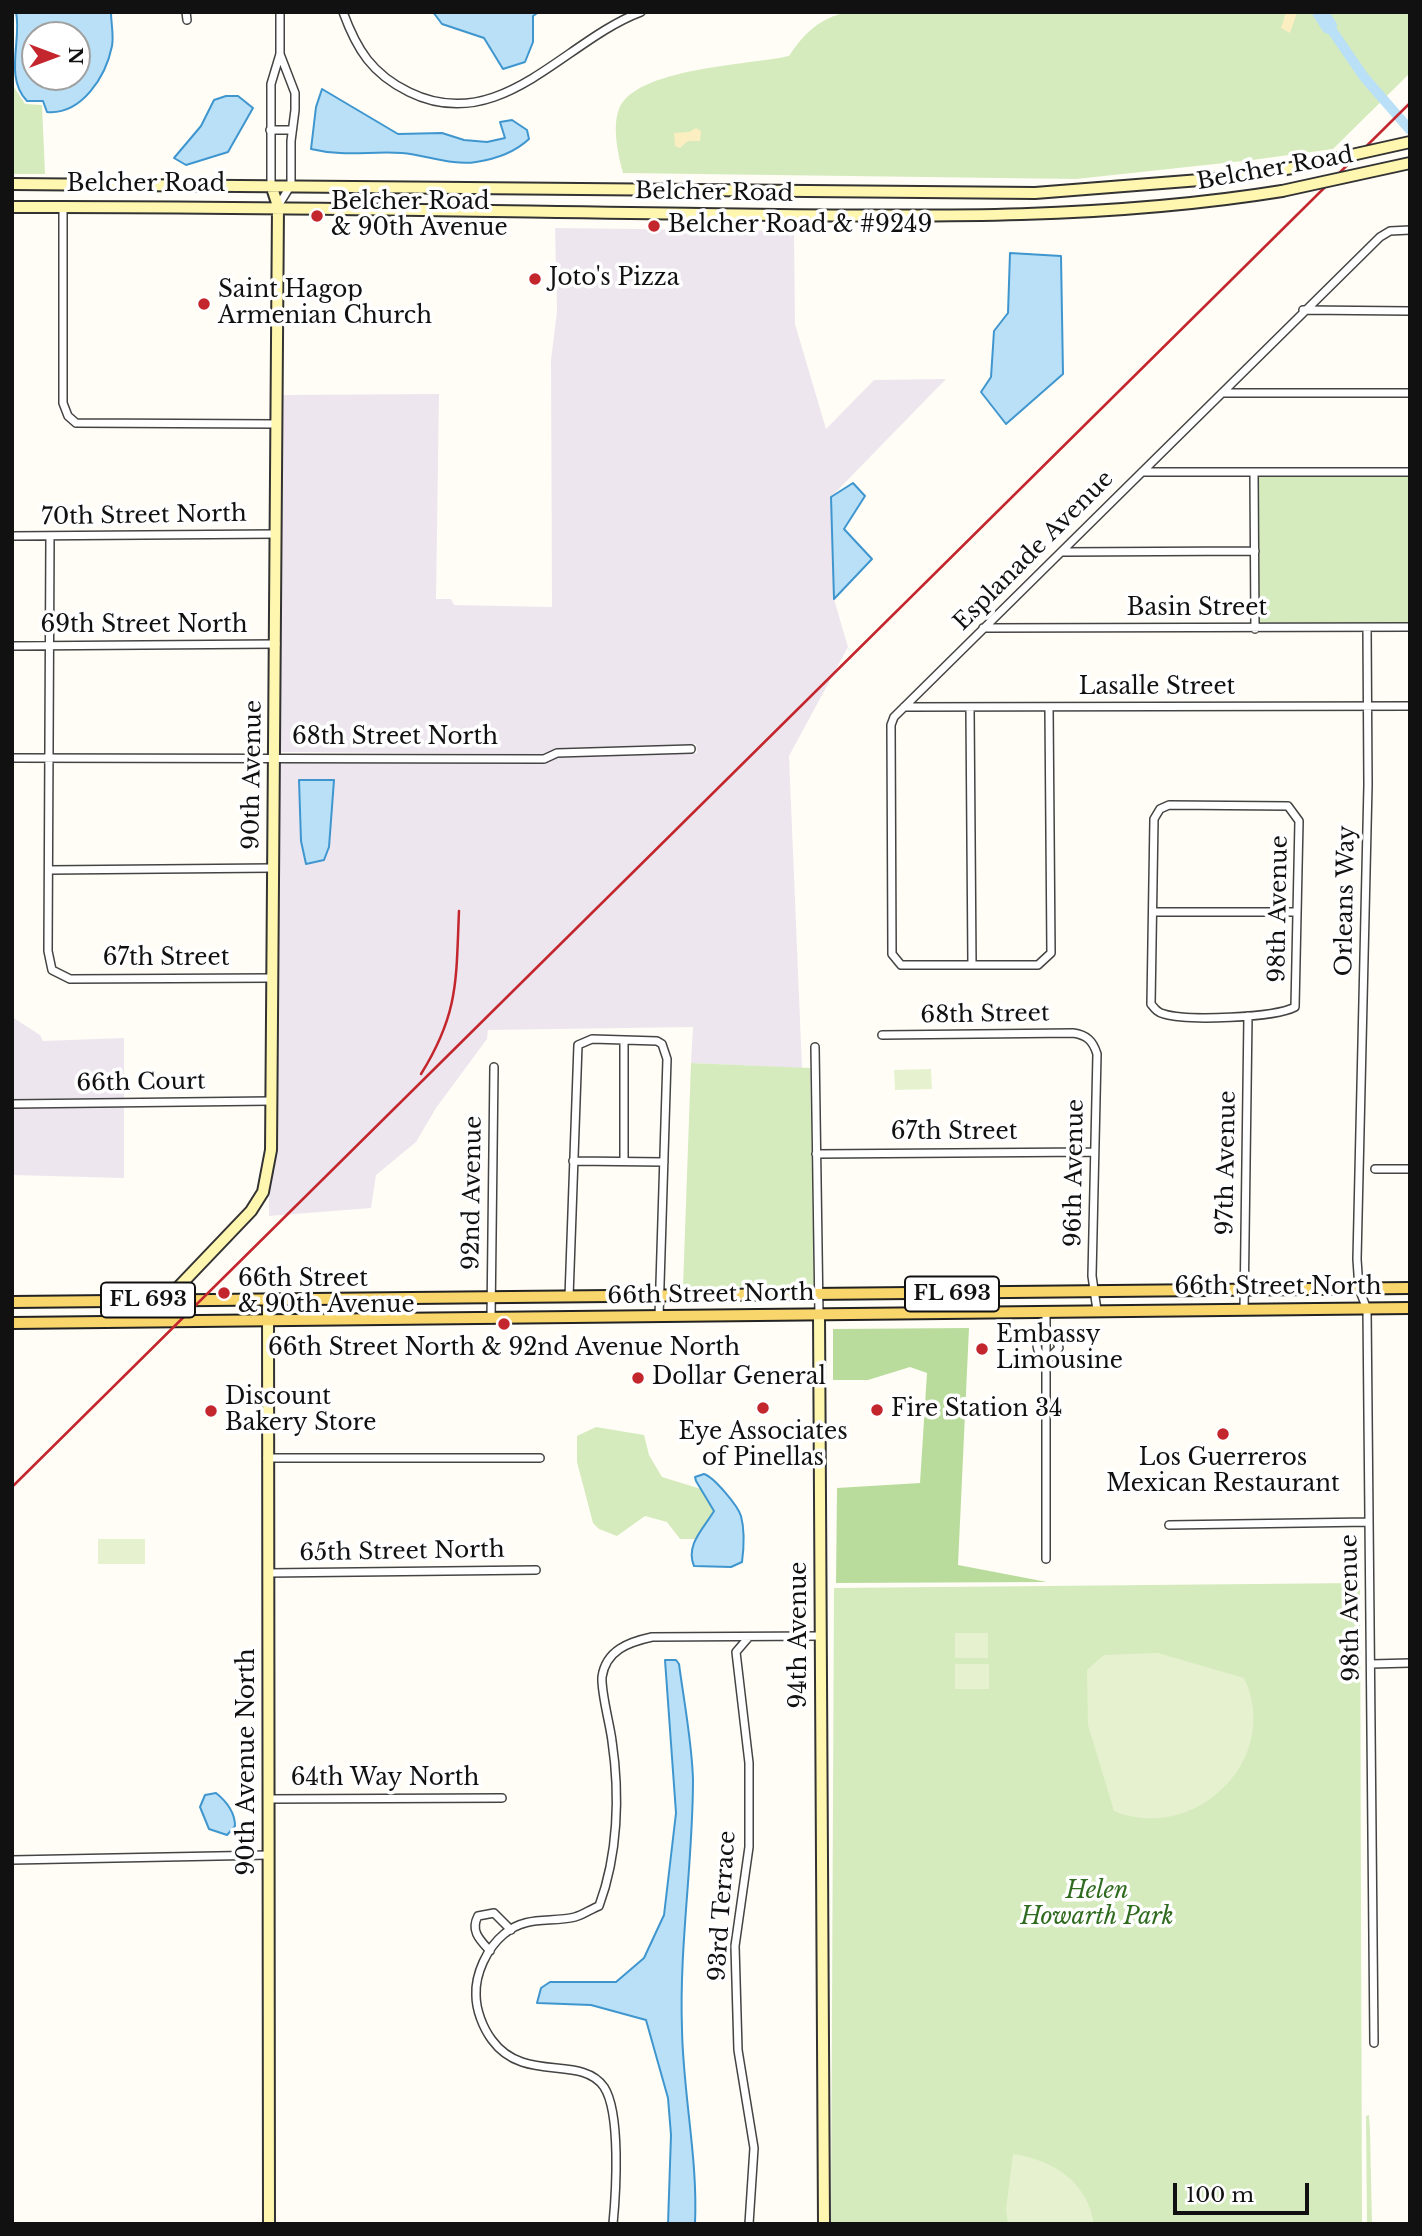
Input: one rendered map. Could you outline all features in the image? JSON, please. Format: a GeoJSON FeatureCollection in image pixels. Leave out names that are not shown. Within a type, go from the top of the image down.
{"type":"FeatureCollection","features":[{"type":"Feature","properties":{"kind":"main road","name":"66th Street North"},"geometry":{"type":"LineString","coordinates":[[12,1303],[164,1299],[1410,1288]]}},
{"type":"Feature","properties":{"kind":"main road","name":"66th Street North"},"geometry":{"type":"LineString","coordinates":[[12,1323],[1410,1308]]}},
{"type":"Feature","properties":{"kind":"street"},"geometry":{"type":"LineString","coordinates":[[271,185],[271,84],[280,54],[280,12]]}},
{"type":"Feature","properties":{"kind":"street"},"geometry":{"type":"LineString","coordinates":[[343,12],[355,45],[373,67],[394,85],[421,98],[468,104],[523,86],[601,33],[641,12]]}},
{"type":"Feature","properties":{"kind":"street"},"geometry":{"type":"LineString","coordinates":[[278,206],[291,186],[295,93],[280,54]]}},
{"type":"Feature","properties":{"kind":"street"},"geometry":{"type":"LineString","coordinates":[[270,130],[292,130]]}},
{"type":"Feature","properties":{"kind":"street","name":"Belcher Road"},"geometry":{"type":"LineString","coordinates":[[12,184],[1035,193],[1238,177],[1298,167],[1410,142]]}},
{"type":"Feature","properties":{"kind":"street","name":"Belcher Road"},"geometry":{"type":"LineString","coordinates":[[12,206],[278,206],[1026,216],[1170,207],[1282,191],[1410,163]]}},
{"type":"Feature","properties":{"kind":"street","name":"90th Avenue"},"geometry":{"type":"LineString","coordinates":[[146,1321],[164,1299],[242,1221],[263,1192],[271,1150],[278,206],[271,185]]}},
{"type":"Feature","properties":{"kind":"street"},"geometry":{"type":"LineString","coordinates":[[63,206],[63,402],[68,416],[76,423],[277,424]]}},
{"type":"Feature","properties":{"kind":"street","name":"Esplanade Avenue"},"geometry":{"type":"LineString","coordinates":[[972,965],[901,965],[892,954],[891,725],[904,707],[1303,310],[1391,231],[1410,230]]}},
{"type":"Feature","properties":{"kind":"street"},"geometry":{"type":"LineString","coordinates":[[1303,310],[1410,311]]}},
{"type":"Feature","properties":{"kind":"street"},"geometry":{"type":"LineString","coordinates":[[1222,393],[1410,393]]}},
{"type":"Feature","properties":{"kind":"street"},"geometry":{"type":"LineString","coordinates":[[1142,472],[1410,472]]}},
{"type":"Feature","properties":{"kind":"street"},"geometry":{"type":"LineString","coordinates":[[1255,473],[1255,629]]}},
{"type":"Feature","properties":{"kind":"street","name":"70th Street North"},"geometry":{"type":"LineString","coordinates":[[12,536],[276,534]]}},
{"type":"Feature","properties":{"kind":"street"},"geometry":{"type":"LineString","coordinates":[[50,536],[50,870],[273,868]]}},
{"type":"Feature","properties":{"kind":"street"},"geometry":{"type":"LineString","coordinates":[[1062,552],[1255,551]]}},
{"type":"Feature","properties":{"kind":"street","name":"Basin Street"},"geometry":{"type":"LineString","coordinates":[[983,628],[1410,627]]}},
{"type":"Feature","properties":{"kind":"street","name":"Orleans Way"},"geometry":{"type":"LineString","coordinates":[[1359,1175],[1368,706],[1367,628]]}},
{"type":"Feature","properties":{"kind":"street","name":"69th Street North"},"geometry":{"type":"LineString","coordinates":[[12,646],[276,644]]}},
{"type":"Feature","properties":{"kind":"street","name":"Lasalle Street"},"geometry":{"type":"LineString","coordinates":[[904,707],[970,709],[1410,706]]}},
{"type":"Feature","properties":{"kind":"street"},"geometry":{"type":"LineString","coordinates":[[970,709],[972,965],[1038,965],[1051,953],[1049,708]]}},
{"type":"Feature","properties":{"kind":"street","name":"68th Street North"},"geometry":{"type":"LineString","coordinates":[[12,758],[274,756],[544,759],[557,753],[691,749]]}},
{"type":"Feature","properties":{"kind":"street","name":"98th Avenue"},"geometry":{"type":"LineString","coordinates":[[1153,912],[1154,819],[1160,809],[1169,806],[1288,806],[1294,811],[1299,821],[1295,1007],[1284,1013],[1248,1016]]}},
{"type":"Feature","properties":{"kind":"street","name":"67th Street"},"geometry":{"type":"LineString","coordinates":[[50,870],[49,962],[52,970],[62,977],[271,978]]}},
{"type":"Feature","properties":{"kind":"street"},"geometry":{"type":"LineString","coordinates":[[1248,1016],[1166,1015],[1156,1011],[1151,1004],[1153,912],[1297,912]]}},
{"type":"Feature","properties":{"kind":"street","name":"97th Avenue"},"geometry":{"type":"LineString","coordinates":[[1244,1310],[1248,1016]]}},
{"type":"Feature","properties":{"kind":"street","name":"68th Street"},"geometry":{"type":"LineString","coordinates":[[882,1035],[1073,1033],[1088,1038]]}},
{"type":"Feature","properties":{"kind":"street","name":"96th Avenue"},"geometry":{"type":"LineString","coordinates":[[1088,1038],[1097,1054],[1092,1276],[1097,1310]]}},
{"type":"Feature","properties":{"kind":"street"},"geometry":{"type":"LineString","coordinates":[[569,1297],[578,1045],[592,1039],[657,1041],[666,1051],[659,1316]]}},
{"type":"Feature","properties":{"kind":"street"},"geometry":{"type":"LineString","coordinates":[[624,1040],[624,1161]]}},
{"type":"Feature","properties":{"kind":"street","name":"94th Avenue"},"geometry":{"type":"LineString","coordinates":[[816,1046],[824,2224]]}},
{"type":"Feature","properties":{"kind":"street","name":"92nd Avenue"},"geometry":{"type":"LineString","coordinates":[[491,1319],[494,1067]]}},
{"type":"Feature","properties":{"kind":"street","name":"66th Court"},"geometry":{"type":"LineString","coordinates":[[12,1104],[271,1101]]}},
{"type":"Feature","properties":{"kind":"street","name":"67th Street"},"geometry":{"type":"LineString","coordinates":[[816,1154],[1093,1152]]}},
{"type":"Feature","properties":{"kind":"street"},"geometry":{"type":"LineString","coordinates":[[573,1161],[664,1162]]}},
{"type":"Feature","properties":{"kind":"street"},"geometry":{"type":"LineString","coordinates":[[1375,1169],[1410,1169]]}},
{"type":"Feature","properties":{"kind":"street","name":"98th Avenue"},"geometry":{"type":"LineString","coordinates":[[1359,1175],[1359,1289],[1367,1309],[1374,2043]]}},
{"type":"Feature","properties":{"kind":"street","name":"90th Avenue North"},"geometry":{"type":"LineString","coordinates":[[268,1300],[269,2224]]}},
{"type":"Feature","properties":{"kind":"street"},"geometry":{"type":"LineString","coordinates":[[1046,1311],[1046,1559]]}},
{"type":"Feature","properties":{"kind":"street"},"geometry":{"type":"LineString","coordinates":[[1046,1361],[1059,1348],[1056,1339],[1047,1334]]}},
{"type":"Feature","properties":{"kind":"street"},"geometry":{"type":"LineString","coordinates":[[267,1458],[540,1458]]}},
{"type":"Feature","properties":{"kind":"street"},"geometry":{"type":"LineString","coordinates":[[1169,1525],[1369,1521]]}},
{"type":"Feature","properties":{"kind":"street","name":"65th Street North"},"geometry":{"type":"LineString","coordinates":[[268,1573],[536,1570]]}},
{"type":"Feature","properties":{"kind":"street"},"geometry":{"type":"LineString","coordinates":[[613,2224],[614,2136],[605,2088],[594,2076],[575,2070],[538,2068],[501,2052],[485,2031],[476,2000],[476,1979],[490,1951],[510,1930],[522,1923],[547,1918],[575,1917],[599,1906],[610,1877],[615,1834],[613,1747],[602,1678],[612,1654],[630,1642],[652,1637],[821,1636]]}},
{"type":"Feature","properties":{"kind":"street","name":"93rd Terrace"},"geometry":{"type":"LineString","coordinates":[[748,1638],[736,1651],[748,1763],[749,1847],[735,1946],[738,2050],[754,2148],[749,2224]]}},
{"type":"Feature","properties":{"kind":"street"},"geometry":{"type":"LineString","coordinates":[[1371,1664],[1410,1663]]}},
{"type":"Feature","properties":{"kind":"street","name":"64th Way North"},"geometry":{"type":"LineString","coordinates":[[268,1799],[502,1798]]}},
{"type":"Feature","properties":{"kind":"street"},"geometry":{"type":"LineString","coordinates":[[12,1860],[269,1855]]}},
{"type":"Feature","properties":{"kind":"street"},"geometry":{"type":"LineString","coordinates":[[490,1951],[475,1933],[474,1924],[478,1916],[486,1912],[494,1913],[510,1930]]}},
{"type":"Feature","properties":{"kind":"shaded area"},"geometry":{"type":"Polygon","coordinates":[[[555,228],[794,231],[795,324],[826,429],[874,380],[946,379],[831,497],[834,599],[848,647],[789,756],[802,1068],[691,1063],[693,1027],[488,1030],[487,1039],[436,1108],[416,1142],[376,1175],[371,1208],[269,1216],[269,1189],[277,1150],[279,761],[544,763],[558,758],[697,753],[696,744],[557,748],[543,754],[280,752],[282,395],[439,394],[436,599],[451,599],[454,605],[552,607],[551,360],[557,311],[555,228]],[[299,781],[329,847],[334,789],[299,781]]]}},
{"type":"Feature","properties":{"kind":"shaded area"},"geometry":{"type":"Polygon","coordinates":[[[12,1017],[40,1035],[43,1041],[124,1038],[124,1098],[12,1099],[12,1017]]]}},
{"type":"Feature","properties":{"kind":"shaded area"},"geometry":{"type":"Polygon","coordinates":[[[124,1107],[124,1178],[12,1175],[12,1109],[124,1107]]]}},
{"type":"Feature","properties":{"kind":"green space"},"geometry":{"type":"Polygon","coordinates":[[[847,12],[1410,12],[1410,73],[1333,149],[1252,160],[1076,179],[623,173],[616,124],[619,109],[629,95],[647,85],[695,70],[789,56],[814,28],[828,18],[847,12]]]}},
{"type":"Feature","properties":{"kind":"green space"},"geometry":{"type":"Polygon","coordinates":[[[12,84],[25,104],[42,105],[45,174],[12,174],[12,84]]]}},
{"type":"Feature","properties":{"kind":"green space"},"geometry":{"type":"Polygon","coordinates":[[[1410,469],[1410,629],[1251,630],[1251,475],[1410,469]]]}},
{"type":"Feature","properties":{"kind":"green space"},"geometry":{"type":"Polygon","coordinates":[[[691,1063],[810,1068],[814,1286],[683,1287],[691,1063]]]}},
{"type":"Feature","properties":{"kind":"green space"},"geometry":{"type":"Polygon","coordinates":[[[931,1069],[932,1089],[895,1090],[894,1070],[931,1069]]]}},
{"type":"Feature","properties":{"kind":"green space"},"geometry":{"type":"Polygon","coordinates":[[[969,1328],[958,1565],[1047,1582],[836,1583],[837,1488],[920,1483],[927,1373],[910,1367],[868,1380],[833,1380],[833,1329],[969,1328]]]}},
{"type":"Feature","properties":{"kind":"green space"},"geometry":{"type":"Polygon","coordinates":[[[596,1427],[644,1435],[649,1455],[662,1477],[701,1489],[714,1511],[695,1539],[680,1539],[667,1522],[645,1516],[617,1536],[599,1529],[593,1523],[577,1462],[577,1436],[596,1427]]]}},
{"type":"Feature","properties":{"kind":"green space"},"geometry":{"type":"Polygon","coordinates":[[[98,1539],[145,1539],[145,1564],[98,1564],[98,1539]]]}},
{"type":"Feature","properties":{"kind":"green space","name":"Helen Howarth Park"},"geometry":{"type":"Polygon","coordinates":[[[1360,1583],[1362,2224],[831,2224],[834,1588],[1360,1583]]]}},
{"type":"Feature","properties":{"kind":"green space"},"geometry":{"type":"Polygon","coordinates":[[[955,1633],[988,1633],[988,1658],[955,1658],[955,1633]]]}},
{"type":"Feature","properties":{"kind":"green space"},"geometry":{"type":"Polygon","coordinates":[[[1158,1653],[1244,1678],[1253,1709],[1251,1738],[1241,1765],[1224,1788],[1201,1805],[1174,1816],[1144,1818],[1114,1811],[1088,1725],[1087,1670],[1104,1655],[1158,1653]]]}},
{"type":"Feature","properties":{"kind":"green space"},"geometry":{"type":"Polygon","coordinates":[[[955,1664],[989,1664],[989,1689],[955,1689],[955,1664]]]}},
{"type":"Feature","properties":{"kind":"green space"},"geometry":{"type":"Polygon","coordinates":[[[1369,2115],[1372,2224],[1367,2224],[1366,2116],[1369,2115]]]}},
{"type":"Feature","properties":{"kind":"green space"},"geometry":{"type":"Polygon","coordinates":[[[1013,2154],[1042,2161],[1066,2175],[1084,2196],[1094,2224],[1008,2224],[1006,2209],[1013,2154]]]}},
{"type":"Feature","properties":{"kind":"sand"},"geometry":{"type":"Polygon","coordinates":[[[1286,12],[1297,13],[1290,33],[1281,28],[1286,12]]]}},
{"type":"Feature","properties":{"kind":"sand"},"geometry":{"type":"Polygon","coordinates":[[[696,128],[701,131],[700,141],[688,141],[680,148],[675,146],[674,133],[689,132],[696,128]]]}},
{"type":"Feature","properties":{"kind":"water"},"geometry":{"type":"Polygon","coordinates":[[[16,12],[111,12],[113,42],[109,58],[91,90],[91,21],[21,21],[21,91],[90,91],[71,107],[47,112],[43,101],[27,101],[20,91],[16,81],[16,12]]]}},
{"type":"Feature","properties":{"kind":"water"},"geometry":{"type":"Polygon","coordinates":[[[433,12],[539,12],[533,16],[533,42],[525,62],[503,69],[484,38],[442,24],[433,12]]]}},
{"type":"Feature","properties":{"kind":"water"},"geometry":{"type":"Polygon","coordinates":[[[322,89],[398,134],[442,133],[464,140],[487,142],[505,138],[500,122],[512,120],[527,130],[529,139],[504,155],[467,163],[402,153],[346,153],[311,149],[316,107],[322,89]]]}},
{"type":"Feature","properties":{"kind":"water"},"geometry":{"type":"Polygon","coordinates":[[[238,96],[253,108],[228,152],[186,165],[174,158],[201,126],[214,100],[238,96]]]}},
{"type":"Feature","properties":{"kind":"water"},"geometry":{"type":"Polygon","coordinates":[[[1010,253],[1061,256],[1063,374],[1006,424],[981,392],[991,377],[994,331],[1008,313],[1010,253]]]}},
{"type":"Feature","properties":{"kind":"water"},"geometry":{"type":"Polygon","coordinates":[[[853,483],[865,496],[844,529],[872,559],[834,599],[831,497],[853,483]]]}},
{"type":"Feature","properties":{"kind":"water"},"geometry":{"type":"Polygon","coordinates":[[[299,780],[334,780],[329,847],[324,860],[306,864],[301,841],[299,780]]]}},
{"type":"Feature","properties":{"kind":"water"},"geometry":{"type":"Polygon","coordinates":[[[704,1474],[725,1492],[741,1516],[744,1539],[742,1562],[731,1567],[694,1566],[694,1544],[714,1511],[696,1481],[695,1477],[704,1474]]]}},
{"type":"Feature","properties":{"kind":"water"},"geometry":{"type":"Polygon","coordinates":[[[665,1660],[676,1660],[679,1664],[693,1780],[682,1998],[683,2053],[694,2175],[695,2224],[668,2224],[671,2135],[668,2098],[646,2020],[591,2005],[537,2003],[541,1988],[550,1982],[616,1982],[644,1958],[664,1915],[676,1813],[665,1660]]]}},
{"type":"Feature","properties":{"kind":"water"},"geometry":{"type":"Polygon","coordinates":[[[216,1793],[232,1812],[235,1826],[227,1835],[209,1829],[200,1807],[205,1795],[216,1793]]]}},
{"type":"Feature","properties":{"kind":"waterway"},"geometry":{"type":"LineString","coordinates":[[1320,12],[1329,26]]}},
{"type":"Feature","properties":{"kind":"waterway"},"geometry":{"type":"LineString","coordinates":[[1329,26],[1364,77],[1410,130]]}},
{"type":"Feature","properties":{"kind":"railway"},"geometry":{"type":"LineString","coordinates":[[12,1487],[1410,103]]}},
{"type":"Feature","properties":{"kind":"railway"},"geometry":{"type":"LineString","coordinates":[[421,1074],[443,1032],[449,1014],[456,977],[459,911]]}},
{"type":"Feature","properties":{"kind":"place","name":"Belcher Road & 90th Avenue"},"geometry":{"type":"Point","coordinates":[317,216]}},
{"type":"Feature","properties":{"kind":"place","name":"Belcher Road & #9249"},"geometry":{"type":"Point","coordinates":[654,226]}},
{"type":"Feature","properties":{"kind":"place","name":"Joto's Pizza"},"geometry":{"type":"Point","coordinates":[535,279]}},
{"type":"Feature","properties":{"kind":"place","name":"Saint Hagop Armenian Church"},"geometry":{"type":"Point","coordinates":[204,304]}},
{"type":"Feature","properties":{"kind":"place","name":"66th Street & 90th Avenue"},"geometry":{"type":"Point","coordinates":[224,1293]}},
{"type":"Feature","properties":{"kind":"place","name":"66th Street North & 92nd Avenue North"},"geometry":{"type":"Point","coordinates":[504,1324]}},
{"type":"Feature","properties":{"kind":"place","name":"Embassy Limousine"},"geometry":{"type":"Point","coordinates":[982,1349]}},
{"type":"Feature","properties":{"kind":"place","name":"Dollar General"},"geometry":{"type":"Point","coordinates":[638,1378]}},
{"type":"Feature","properties":{"kind":"place","name":"Eye Associates of Pinellas"},"geometry":{"type":"Point","coordinates":[763,1408]}},
{"type":"Feature","properties":{"kind":"place","name":"Fire Station 34"},"geometry":{"type":"Point","coordinates":[877,1410]}},
{"type":"Feature","properties":{"kind":"place","name":"Discount Bakery Store"},"geometry":{"type":"Point","coordinates":[211,1411]}},
{"type":"Feature","properties":{"kind":"place","name":"Los Guerreros Mexican Restaurant"},"geometry":{"type":"Point","coordinates":[1223,1434]}}]}
